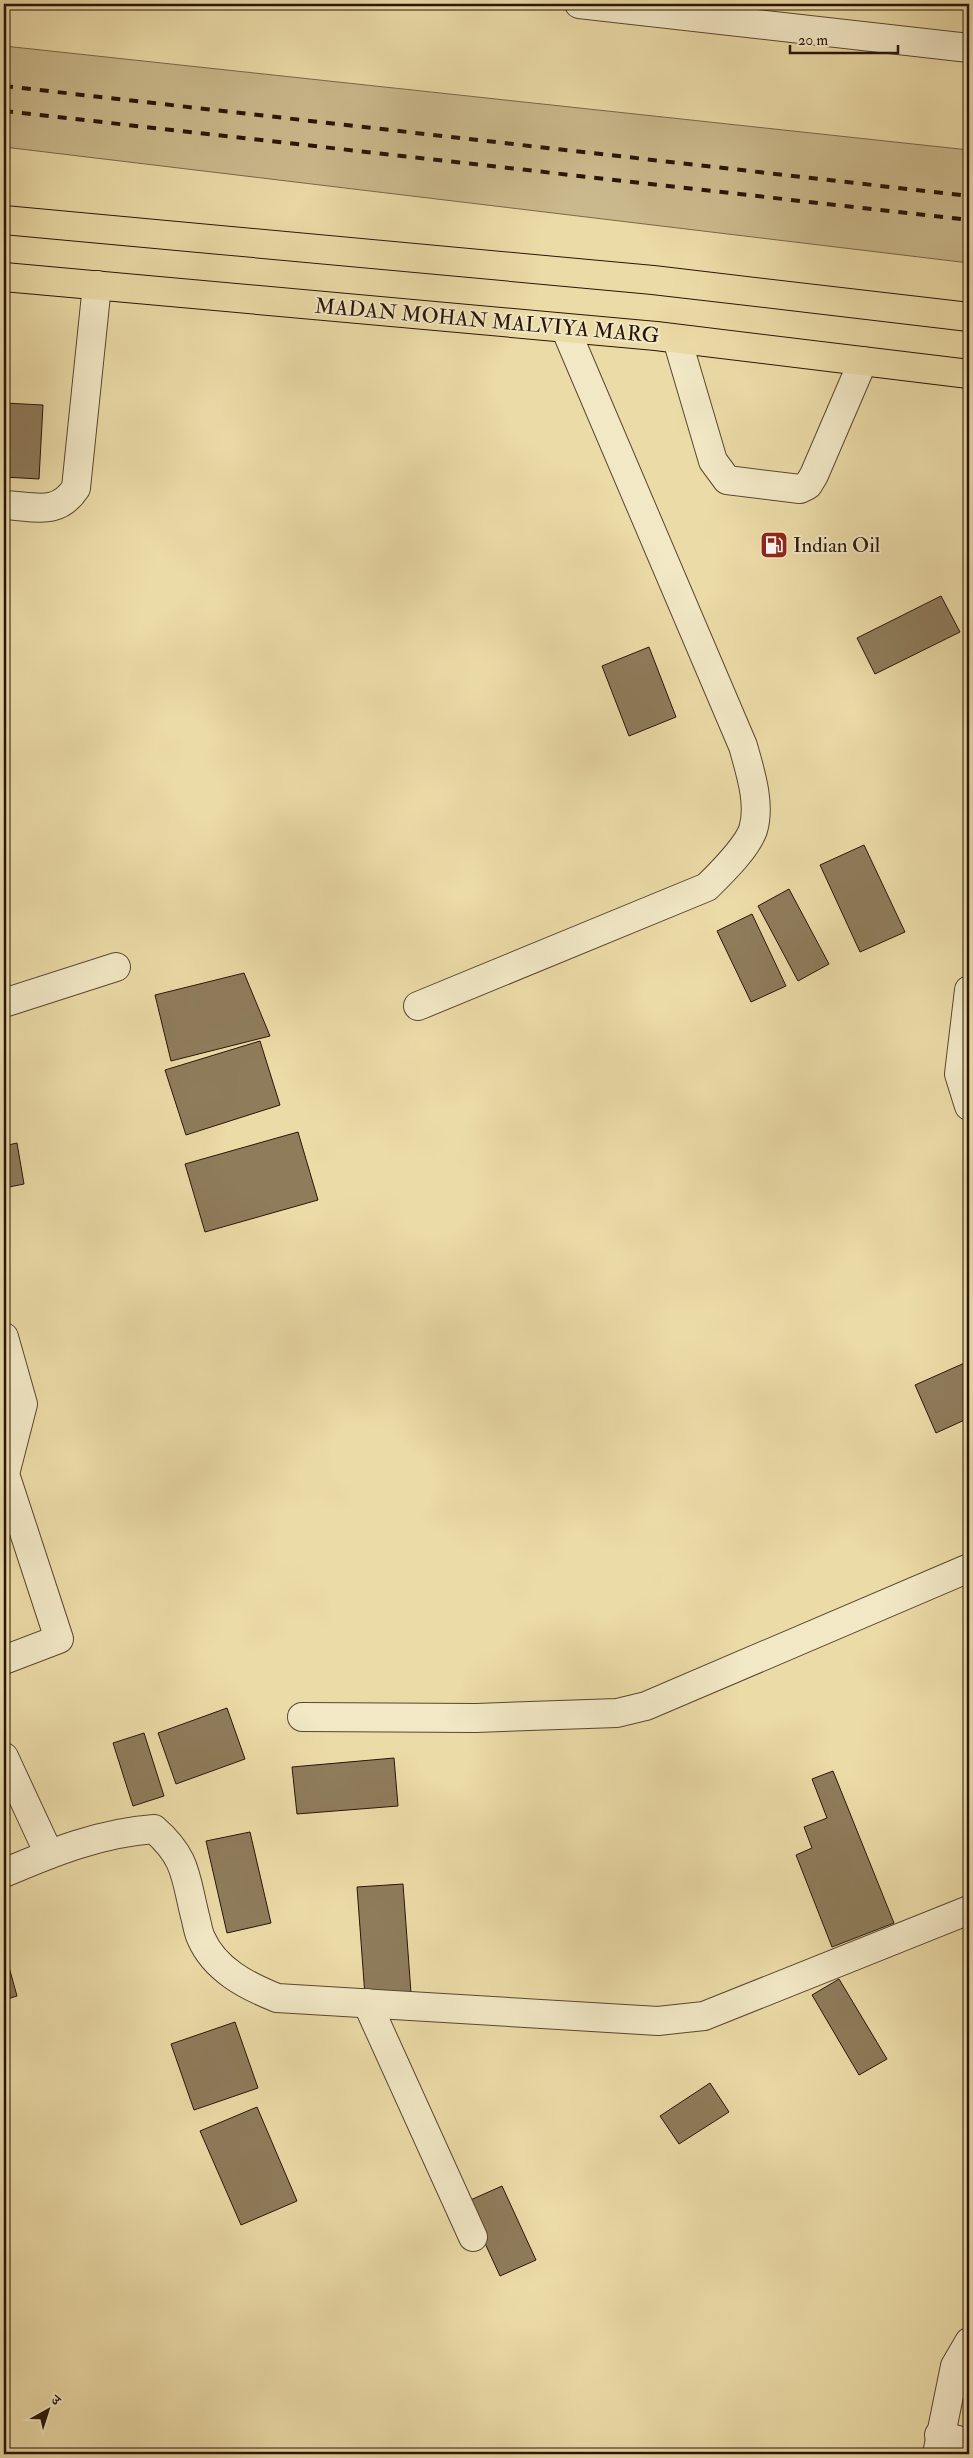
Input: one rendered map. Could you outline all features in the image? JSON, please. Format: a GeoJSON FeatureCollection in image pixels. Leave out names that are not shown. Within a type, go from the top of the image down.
{"type":"FeatureCollection","features":[{"type":"Feature","properties":{"kind":"main road"},"geometry":{"type":"LineString","coordinates":[[4,220],[653,280],[969,316]]}},
{"type":"Feature","properties":{"kind":"main road","name":"MADAN MOHAN MALVIYA MARG"},"geometry":{"type":"LineString","coordinates":[[4,277],[677,339],[969,374]]}},
{"type":"Feature","properties":{"kind":"street"},"geometry":{"type":"LineString","coordinates":[[580,4],[969,48]]}},
{"type":"Feature","properties":{"kind":"street"},"geometry":{"type":"LineString","coordinates":[[4,505],[55,508],[70,498],[76,488],[96,285]]}},
{"type":"Feature","properties":{"kind":"street"},"geometry":{"type":"LineString","coordinates":[[418,1006],[708,887],[732,862],[752,830],[755,792],[744,746],[566,328]]}},
{"type":"Feature","properties":{"kind":"street"},"geometry":{"type":"LineString","coordinates":[[677,339],[713,461],[727,480],[800,489],[808,485],[814,475],[863,361]]}},
{"type":"Feature","properties":{"kind":"street"},"geometry":{"type":"LineString","coordinates":[[4,1003],[116,968]]}},
{"type":"Feature","properties":{"kind":"street"},"geometry":{"type":"LineString","coordinates":[[969,990],[964,1076],[969,1106]]}},
{"type":"Feature","properties":{"kind":"street"},"geometry":{"type":"LineString","coordinates":[[4,1337],[23,1404],[5,1474],[59,1639],[4,1660]]}},
{"type":"Feature","properties":{"kind":"street"},"geometry":{"type":"LineString","coordinates":[[302,1718],[476,1718],[617,1713],[646,1706],[969,1568]]}},
{"type":"Feature","properties":{"kind":"street"},"geometry":{"type":"LineString","coordinates":[[4,1757],[49,1854]]}},
{"type":"Feature","properties":{"kind":"street"},"geometry":{"type":"LineString","coordinates":[[4,1873],[49,1854],[122,1832],[154,1829],[168,1841],[181,1859],[201,1939],[221,1966],[247,1986],[277,1998],[658,2021],[704,2016],[969,1910]]}},
{"type":"Feature","properties":{"kind":"street"},"geometry":{"type":"LineString","coordinates":[[366,2003],[473,2237]]}},
{"type":"Feature","properties":{"kind":"street"},"geometry":{"type":"LineString","coordinates":[[969,2342],[956,2366],[938,2445],[969,2443]]}},
{"type":"Feature","properties":{"kind":"shaded area"},"geometry":{"type":"Polygon","coordinates":[[[4,46],[969,150],[969,263],[4,147],[4,46]]]}},
{"type":"Feature","properties":{"kind":"building"},"geometry":{"type":"Polygon","coordinates":[[[4,403],[43,405],[39,479],[4,477],[4,403]]]}},
{"type":"Feature","properties":{"kind":"building"},"geometry":{"type":"Polygon","coordinates":[[[941,596],[960,632],[875,674],[857,638],[941,596]]]}},
{"type":"Feature","properties":{"kind":"building"},"geometry":{"type":"Polygon","coordinates":[[[649,647],[676,717],[629,736],[602,666],[649,647]]]}},
{"type":"Feature","properties":{"kind":"building"},"geometry":{"type":"Polygon","coordinates":[[[864,845],[905,932],[860,952],[820,865],[864,845]]]}},
{"type":"Feature","properties":{"kind":"building"},"geometry":{"type":"Polygon","coordinates":[[[789,889],[829,964],[798,981],[758,906],[789,889]]]}},
{"type":"Feature","properties":{"kind":"building"},"geometry":{"type":"Polygon","coordinates":[[[752,914],[786,986],[751,1002],[717,931],[752,914]]]}},
{"type":"Feature","properties":{"kind":"building"},"geometry":{"type":"Polygon","coordinates":[[[244,973],[270,1036],[171,1061],[155,995],[244,973]]]}},
{"type":"Feature","properties":{"kind":"building"},"geometry":{"type":"Polygon","coordinates":[[[260,1041],[280,1105],[186,1135],[165,1070],[260,1041]]]}},
{"type":"Feature","properties":{"kind":"building"},"geometry":{"type":"Polygon","coordinates":[[[298,1132],[318,1200],[205,1232],[185,1164],[298,1132]]]}},
{"type":"Feature","properties":{"kind":"building"},"geometry":{"type":"Polygon","coordinates":[[[17,1143],[24,1184],[4,1188],[4,1146],[17,1143]]]}},
{"type":"Feature","properties":{"kind":"building"},"geometry":{"type":"Polygon","coordinates":[[[969,1361],[969,1418],[936,1433],[915,1385],[969,1361]]]}},
{"type":"Feature","properties":{"kind":"building"},"geometry":{"type":"Polygon","coordinates":[[[227,1708],[245,1759],[176,1784],[158,1733],[227,1708]]]}},
{"type":"Feature","properties":{"kind":"building"},"geometry":{"type":"Polygon","coordinates":[[[144,1733],[164,1796],[133,1806],[113,1743],[144,1733]]]}},
{"type":"Feature","properties":{"kind":"building"},"geometry":{"type":"Polygon","coordinates":[[[394,1758],[398,1806],[297,1814],[292,1767],[394,1758]]]}},
{"type":"Feature","properties":{"kind":"building"},"geometry":{"type":"Polygon","coordinates":[[[833,1771],[894,1923],[832,1947],[796,1855],[812,1848],[804,1827],[827,1818],[812,1779],[833,1771]]]}},
{"type":"Feature","properties":{"kind":"building"},"geometry":{"type":"Polygon","coordinates":[[[250,1832],[271,1923],[227,1933],[206,1841],[250,1832]]]}},
{"type":"Feature","properties":{"kind":"building"},"geometry":{"type":"Polygon","coordinates":[[[403,1884],[411,1993],[365,1996],[357,1887],[403,1884]]]}},
{"type":"Feature","properties":{"kind":"building"},"geometry":{"type":"Polygon","coordinates":[[[4,1949],[17,1996],[4,2000],[4,1949]]]}},
{"type":"Feature","properties":{"kind":"building"},"geometry":{"type":"Polygon","coordinates":[[[839,1979],[887,2059],[859,2075],[812,1995],[839,1979]]]}},
{"type":"Feature","properties":{"kind":"building"},"geometry":{"type":"Polygon","coordinates":[[[235,2022],[258,2088],[194,2110],[171,2044],[235,2022]]]}},
{"type":"Feature","properties":{"kind":"building"},"geometry":{"type":"Polygon","coordinates":[[[710,2083],[729,2112],[679,2144],[660,2116],[710,2083]]]}},
{"type":"Feature","properties":{"kind":"building"},"geometry":{"type":"Polygon","coordinates":[[[257,2107],[297,2201],[241,2225],[200,2131],[257,2107]]]}},
{"type":"Feature","properties":{"kind":"building"},"geometry":{"type":"Polygon","coordinates":[[[502,2186],[536,2260],[500,2276],[466,2202],[502,2186]]]}},
{"type":"Feature","properties":{"kind":"railway"},"geometry":{"type":"LineString","coordinates":[[4,86],[969,196]]}},
{"type":"Feature","properties":{"kind":"railway"},"geometry":{"type":"LineString","coordinates":[[4,111],[969,220]]}},
{"type":"Feature","properties":{"kind":"place","name":"Indian Oil"},"geometry":{"type":"Point","coordinates":[774,545]}}]}
